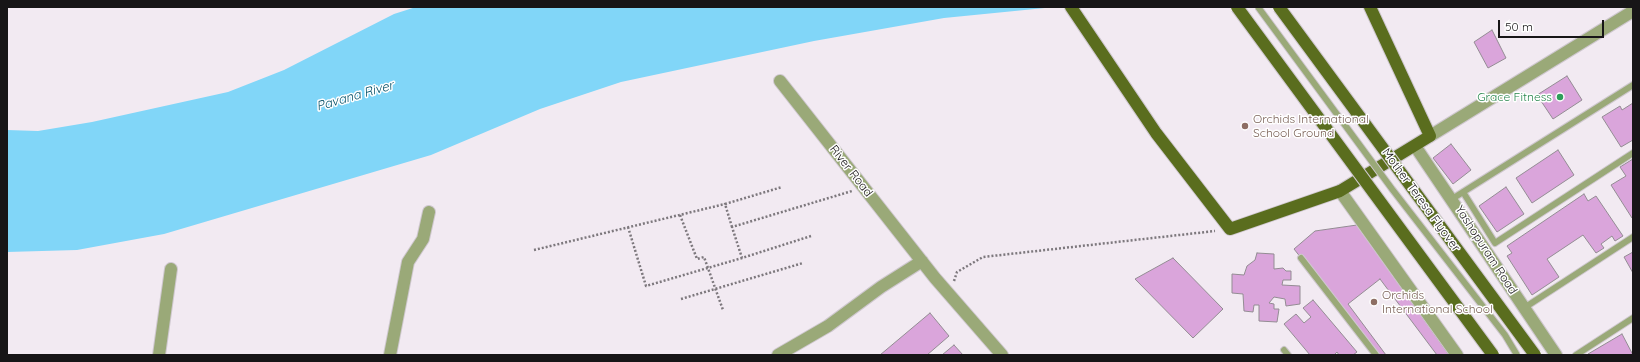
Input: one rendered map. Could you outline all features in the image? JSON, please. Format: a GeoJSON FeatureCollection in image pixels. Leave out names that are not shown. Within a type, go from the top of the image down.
{"type":"FeatureCollection","features":[{"type":"Feature","properties":{"kind":"main road"},"geometry":{"type":"LineString","coordinates":[[1071,7],[1156,134],[1230,229],[1340,191],[1430,136],[1370,7]]}},
{"type":"Feature","properties":{"kind":"main road"},"geometry":{"type":"LineString","coordinates":[[1237,7],[1493,355]]}},
{"type":"Feature","properties":{"kind":"main road","name":"Mother Teresa Flyover"},"geometry":{"type":"LineString","coordinates":[[1279,7],[1535,355]]}},
{"type":"Feature","properties":{"kind":"street"},"geometry":{"type":"LineString","coordinates":[[1430,136],[1633,11]]}},
{"type":"Feature","properties":{"kind":"street","name":"River Road"},"geometry":{"type":"LineString","coordinates":[[780,81],[922,261],[1002,355]]}},
{"type":"Feature","properties":{"kind":"street","name":"Yashopuram Road"},"geometry":{"type":"LineString","coordinates":[[1415,146],[1556,355]]}},
{"type":"Feature","properties":{"kind":"street"},"geometry":{"type":"LineString","coordinates":[[1340,191],[1457,355]]}},
{"type":"Feature","properties":{"kind":"street"},"geometry":{"type":"LineString","coordinates":[[390,355],[408,262],[423,238],[430,212]]}},
{"type":"Feature","properties":{"kind":"street"},"geometry":{"type":"LineString","coordinates":[[778,355],[828,326],[880,287],[922,261]]}},
{"type":"Feature","properties":{"kind":"street"},"geometry":{"type":"LineString","coordinates":[[159,355],[171,269]]}},
{"type":"Feature","properties":{"kind":"lane"},"geometry":{"type":"LineString","coordinates":[[1258,7],[1392,189],[1505,335],[1517,355]]}},
{"type":"Feature","properties":{"kind":"lane"},"geometry":{"type":"LineString","coordinates":[[1452,199],[1633,85]]}},
{"type":"Feature","properties":{"kind":"lane"},"geometry":{"type":"LineString","coordinates":[[1463,192],[1495,242],[1633,153]]}},
{"type":"Feature","properties":{"kind":"lane"},"geometry":{"type":"LineString","coordinates":[[1524,308],[1633,237]]}},
{"type":"Feature","properties":{"kind":"lane"},"geometry":{"type":"LineString","coordinates":[[1301,258],[1376,355]]}},
{"type":"Feature","properties":{"kind":"lane"},"geometry":{"type":"LineString","coordinates":[[1576,355],[1633,318]]}},
{"type":"Feature","properties":{"kind":"path"},"geometry":{"type":"LineString","coordinates":[[534,250],[725,204],[782,187]]}},
{"type":"Feature","properties":{"kind":"path"},"geometry":{"type":"LineString","coordinates":[[732,227],[864,187]]}},
{"type":"Feature","properties":{"kind":"path"},"geometry":{"type":"LineString","coordinates":[[725,204],[742,258]]}},
{"type":"Feature","properties":{"kind":"path"},"geometry":{"type":"LineString","coordinates":[[680,215],[697,259],[704,257],[723,310]]}},
{"type":"Feature","properties":{"kind":"path"},"geometry":{"type":"LineString","coordinates":[[628,227],[646,286],[812,236]]}},
{"type":"Feature","properties":{"kind":"path"},"geometry":{"type":"LineString","coordinates":[[950,295],[957,272],[983,257],[1230,229]]}},
{"type":"Feature","properties":{"kind":"path"},"geometry":{"type":"LineString","coordinates":[[681,299],[716,290],[803,263]]}},
{"type":"Feature","properties":{"kind":"water","name":"Pavana River"},"geometry":{"type":"Polygon","coordinates":[[[416,7],[1055,7],[944,18],[814,41],[621,82],[540,109],[431,155],[164,234],[77,250],[7,252],[7,130],[38,131],[92,122],[228,92],[284,70],[394,14],[416,7]]]}},
{"type":"Feature","properties":{"kind":"building"},"geometry":{"type":"Polygon","coordinates":[[[1492,30],[1506,58],[1488,68],[1474,42],[1492,30]]]}},
{"type":"Feature","properties":{"kind":"building","name":"Grace Fitness"},"geometry":{"type":"Polygon","coordinates":[[[1567,76],[1582,100],[1553,119],[1537,95],[1567,76]]]}},
{"type":"Feature","properties":{"kind":"building"},"geometry":{"type":"Polygon","coordinates":[[[1633,103],[1633,140],[1621,147],[1602,117],[1620,106],[1622,110],[1633,103]]]}},
{"type":"Feature","properties":{"kind":"building"},"geometry":{"type":"Polygon","coordinates":[[[1451,144],[1471,170],[1453,184],[1433,158],[1451,144]]]}},
{"type":"Feature","properties":{"kind":"building"},"geometry":{"type":"Polygon","coordinates":[[[1558,150],[1574,175],[1532,203],[1516,178],[1558,150]]]}},
{"type":"Feature","properties":{"kind":"building"},"geometry":{"type":"Polygon","coordinates":[[[1633,159],[1632,218],[1611,185],[1626,176],[1620,167],[1633,159]]]}},
{"type":"Feature","properties":{"kind":"building"},"geometry":{"type":"Polygon","coordinates":[[[1506,187],[1524,214],[1497,232],[1479,206],[1506,187]]]}},
{"type":"Feature","properties":{"kind":"building"},"geometry":{"type":"Polygon","coordinates":[[[1584,194],[1588,201],[1596,196],[1623,236],[1615,241],[1612,236],[1601,244],[1604,248],[1596,253],[1583,235],[1547,259],[1559,277],[1532,295],[1507,256],[1512,253],[1507,246],[1584,194]]]}},
{"type":"Feature","properties":{"kind":"building","name":"Orchids International School"},"geometry":{"type":"Polygon","coordinates":[[[1357,225],[1449,355],[1378,355],[1294,249],[1315,231],[1357,225]]]}},
{"type":"Feature","properties":{"kind":"building"},"geometry":{"type":"Polygon","coordinates":[[[1633,252],[1633,273],[1624,257],[1633,252]]]}},
{"type":"Feature","properties":{"kind":"building"},"geometry":{"type":"Polygon","coordinates":[[[1257,253],[1274,254],[1274,269],[1283,268],[1286,271],[1291,271],[1291,280],[1283,280],[1282,285],[1300,286],[1300,304],[1286,306],[1285,299],[1274,297],[1269,303],[1274,304],[1274,309],[1279,309],[1277,322],[1259,321],[1259,305],[1254,305],[1253,312],[1244,311],[1243,294],[1232,293],[1232,274],[1244,275],[1247,266],[1255,260],[1257,253]]]}},
{"type":"Feature","properties":{"kind":"building"},"geometry":{"type":"Polygon","coordinates":[[[1173,258],[1223,309],[1193,338],[1135,279],[1173,258]]]}},
{"type":"Feature","properties":{"kind":"building","name":"Orchids International School"},"geometry":{"type":"Polygon","coordinates":[[[1380,279],[1437,355],[1386,355],[1348,304],[1380,279]]]}},
{"type":"Feature","properties":{"kind":"building"},"geometry":{"type":"Polygon","coordinates":[[[1313,300],[1357,352],[1353,355],[1339,355],[1337,352],[1334,355],[1310,355],[1284,324],[1296,314],[1304,323],[1311,317],[1303,308],[1313,300]]]}},
{"type":"Feature","properties":{"kind":"building"},"geometry":{"type":"Polygon","coordinates":[[[930,313],[949,336],[927,355],[880,355],[930,313]]]}},
{"type":"Feature","properties":{"kind":"building"},"geometry":{"type":"Polygon","coordinates":[[[1622,334],[1633,355],[1588,355],[1588,354],[1622,334]]]}},
{"type":"Feature","properties":{"kind":"building"},"geometry":{"type":"Polygon","coordinates":[[[954,345],[963,355],[942,355],[954,345]]]}},
{"type":"Feature","properties":{"kind":"place","name":"Grace Fitness"},"geometry":{"type":"Point","coordinates":[1560,97]}},
{"type":"Feature","properties":{"kind":"place","name":"Orchids International School Ground"},"geometry":{"type":"Point","coordinates":[1245,126]}},
{"type":"Feature","properties":{"kind":"place","name":"Orchids International School"},"geometry":{"type":"Point","coordinates":[1374,302]}}]}
